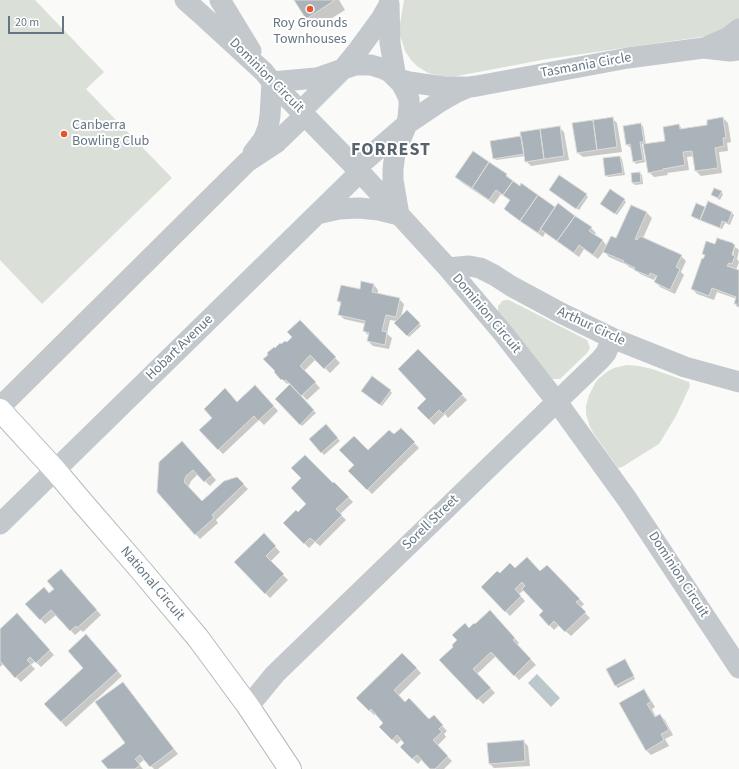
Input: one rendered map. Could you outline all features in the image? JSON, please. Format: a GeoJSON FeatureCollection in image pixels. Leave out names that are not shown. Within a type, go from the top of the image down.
{"type":"FeatureCollection","features":[{"type":"Feature","properties":{"kind":"street","name":"Dominion Circuit"},"geometry":{"type":"LineString","coordinates":[[185,0],[268,77],[358,170],[448,268],[503,333],[557,402],[627,499],[739,668]]}},
{"type":"Feature","properties":{"kind":"street"},"geometry":{"type":"LineString","coordinates":[[0,407],[247,162],[263,140],[268,128],[270,116],[268,77],[220,0]]}},
{"type":"Feature","properties":{"kind":"street"},"geometry":{"type":"LineString","coordinates":[[247,162],[276,142],[342,70],[367,38],[390,2]]}},
{"type":"Feature","properties":{"kind":"street"},"geometry":{"type":"LineString","coordinates":[[390,2],[390,43],[397,78]]}},
{"type":"Feature","properties":{"kind":"street","name":"Tasmania Circle"},"geometry":{"type":"LineString","coordinates":[[703,48],[729,37],[739,29]]}},
{"type":"Feature","properties":{"kind":"street","name":"Tasmania Circle"},"geometry":{"type":"LineString","coordinates":[[397,78],[409,82],[444,87],[469,87],[628,58],[703,48],[739,50]]}},
{"type":"Feature","properties":{"kind":"street"},"geometry":{"type":"LineString","coordinates":[[268,77],[316,78],[359,65],[371,65],[384,69],[397,78],[404,88],[408,99],[409,107],[407,124],[395,153],[393,169],[393,180],[399,215],[379,210],[360,208],[339,209],[317,214]]}},
{"type":"Feature","properties":{"kind":"street","name":"Tasmania Circle"},"geometry":{"type":"LineString","coordinates":[[407,124],[440,101],[469,87]]}},
{"type":"Feature","properties":{"kind":"street","name":"Hobart Avenue"},"geometry":{"type":"LineString","coordinates":[[0,524],[317,214],[358,170],[407,124]]}},
{"type":"Feature","properties":{"kind":"street","name":"Arthur Circle"},"geometry":{"type":"LineString","coordinates":[[448,268],[469,266],[480,268],[561,314],[612,338],[686,367],[739,382]]}},
{"type":"Feature","properties":{"kind":"street","name":"Sorell Street"},"geometry":{"type":"LineString","coordinates":[[248,706],[280,669],[603,357],[612,338]]}},
{"type":"Feature","properties":{"kind":"street","name":"National Circuit"},"geometry":{"type":"LineString","coordinates":[[0,410],[55,470],[198,638],[248,706],[290,769]]}},
{"type":"Feature","properties":{"kind":"shaded area","name":"Canberra Bowling Club"},"geometry":{"type":"Polygon","coordinates":[[[0,0],[35,0],[104,72],[86,89],[172,178],[42,304],[0,260],[0,0]]]}},
{"type":"Feature","properties":{"kind":"shaded area"},"geometry":{"type":"Polygon","coordinates":[[[404,0],[739,0],[739,20],[714,35],[547,59],[452,77],[428,73],[417,66],[405,51],[400,35],[400,24],[404,0]]]}},
{"type":"Feature","properties":{"kind":"shaded area"},"geometry":{"type":"Polygon","coordinates":[[[509,300],[587,340],[590,348],[587,353],[560,379],[552,379],[498,313],[498,306],[502,301],[509,300]]]}},
{"type":"Feature","properties":{"kind":"shaded area"},"geometry":{"type":"Polygon","coordinates":[[[626,365],[652,369],[689,382],[690,386],[676,416],[659,444],[618,468],[590,427],[586,414],[586,406],[589,395],[597,380],[608,371],[626,365]]]}},
{"type":"Feature","properties":{"kind":"shaded area"},"geometry":{"type":"Polygon","coordinates":[[[537,674],[560,698],[551,707],[528,683],[537,674]]]}},
{"type":"Feature","properties":{"kind":"building","name":"Roy Grounds Townhouses"},"geometry":{"type":"Polygon","coordinates":[[[294,0],[335,0],[306,19],[294,0]]]}},
{"type":"Feature","properties":{"kind":"building"},"geometry":{"type":"Polygon","coordinates":[[[613,117],[617,147],[597,150],[593,120],[613,117]]]}},
{"type":"Feature","properties":{"kind":"building"},"geometry":{"type":"Polygon","coordinates":[[[723,117],[726,138],[723,138],[724,146],[715,148],[718,168],[695,171],[692,151],[683,152],[685,165],[648,173],[643,144],[665,141],[663,127],[679,124],[680,129],[707,125],[707,120],[723,117]]]}},
{"type":"Feature","properties":{"kind":"building"},"geometry":{"type":"Polygon","coordinates":[[[593,120],[597,150],[577,153],[572,123],[593,120]]]}},
{"type":"Feature","properties":{"kind":"building"},"geometry":{"type":"Polygon","coordinates":[[[641,123],[644,142],[640,142],[643,160],[633,162],[630,144],[626,145],[623,126],[641,123]]]}},
{"type":"Feature","properties":{"kind":"building"},"geometry":{"type":"Polygon","coordinates":[[[560,126],[564,156],[544,159],[540,129],[560,126]]]}},
{"type":"Feature","properties":{"kind":"building"},"geometry":{"type":"Polygon","coordinates":[[[540,129],[544,159],[525,162],[520,132],[540,129]]]}},
{"type":"Feature","properties":{"kind":"building"},"geometry":{"type":"Polygon","coordinates":[[[521,136],[524,154],[493,159],[490,141],[521,136]]]}},
{"type":"Feature","properties":{"kind":"building"},"geometry":{"type":"Polygon","coordinates":[[[473,151],[489,162],[472,188],[455,177],[473,151]]]}},
{"type":"Feature","properties":{"kind":"building"},"geometry":{"type":"Polygon","coordinates":[[[620,156],[623,173],[605,176],[603,158],[620,156]]]}},
{"type":"Feature","properties":{"kind":"building"},"geometry":{"type":"Polygon","coordinates":[[[489,162],[507,174],[506,176],[513,181],[503,195],[496,190],[489,200],[472,188],[489,162]]]}},
{"type":"Feature","properties":{"kind":"building"},"geometry":{"type":"Polygon","coordinates":[[[640,172],[641,182],[632,183],[631,173],[640,172]]]}},
{"type":"Feature","properties":{"kind":"building"},"geometry":{"type":"Polygon","coordinates":[[[559,175],[587,194],[576,209],[549,190],[559,175]]]}},
{"type":"Feature","properties":{"kind":"building"},"geometry":{"type":"Polygon","coordinates":[[[513,181],[520,186],[521,183],[538,195],[520,221],[504,209],[510,200],[503,195],[513,181]]]}},
{"type":"Feature","properties":{"kind":"building"},"geometry":{"type":"Polygon","coordinates":[[[714,188],[722,191],[718,198],[711,195],[714,188]]]}},
{"type":"Feature","properties":{"kind":"building"},"geometry":{"type":"Polygon","coordinates":[[[610,189],[625,199],[615,214],[600,204],[610,189]]]}},
{"type":"Feature","properties":{"kind":"building"},"geometry":{"type":"Polygon","coordinates":[[[538,195],[555,207],[538,233],[520,221],[538,195]]]}},
{"type":"Feature","properties":{"kind":"building"},"geometry":{"type":"Polygon","coordinates":[[[708,201],[732,212],[728,223],[722,221],[720,228],[700,220],[708,201]]]}},
{"type":"Feature","properties":{"kind":"building"},"geometry":{"type":"Polygon","coordinates":[[[558,203],[575,216],[557,241],[540,229],[558,203]]]}},
{"type":"Feature","properties":{"kind":"building"},"geometry":{"type":"Polygon","coordinates":[[[696,203],[705,207],[700,220],[691,216],[696,203]]]}},
{"type":"Feature","properties":{"kind":"building"},"geometry":{"type":"Polygon","coordinates":[[[631,205],[647,212],[635,239],[637,240],[640,236],[682,255],[676,267],[680,269],[670,290],[654,282],[657,276],[650,273],[649,276],[634,270],[635,268],[623,262],[624,261],[603,252],[611,236],[616,238],[631,205]]]}},
{"type":"Feature","properties":{"kind":"building"},"geometry":{"type":"Polygon","coordinates":[[[575,216],[592,227],[589,231],[603,240],[593,255],[579,245],[574,253],[557,241],[575,216]]]}},
{"type":"Feature","properties":{"kind":"building"},"geometry":{"type":"Polygon","coordinates":[[[717,238],[735,245],[732,255],[735,256],[732,264],[729,263],[727,266],[739,270],[739,307],[736,306],[737,304],[734,304],[736,297],[712,288],[709,296],[691,289],[702,258],[703,259],[705,255],[702,254],[706,241],[715,244],[717,238]]]}},
{"type":"Feature","properties":{"kind":"building"},"geometry":{"type":"Polygon","coordinates":[[[361,281],[374,284],[372,292],[400,298],[396,317],[386,315],[382,331],[387,332],[385,345],[367,341],[369,333],[363,331],[365,321],[338,315],[341,302],[337,301],[341,285],[360,289],[361,281]]]}},
{"type":"Feature","properties":{"kind":"building"},"geometry":{"type":"Polygon","coordinates":[[[407,310],[420,323],[407,336],[394,323],[407,310]]]}},
{"type":"Feature","properties":{"kind":"building"},"geometry":{"type":"Polygon","coordinates":[[[300,320],[336,357],[324,369],[310,355],[300,366],[316,382],[301,396],[286,380],[281,380],[274,372],[275,371],[263,359],[274,347],[275,348],[280,343],[281,344],[285,341],[287,342],[292,337],[287,332],[300,320]]]}},
{"type":"Feature","properties":{"kind":"building"},"geometry":{"type":"Polygon","coordinates":[[[418,349],[463,394],[443,414],[439,410],[429,420],[417,408],[426,399],[398,369],[418,349]]]}},
{"type":"Feature","properties":{"kind":"building"},"geometry":{"type":"Polygon","coordinates":[[[372,376],[391,390],[380,405],[361,391],[372,376]]]}},
{"type":"Feature","properties":{"kind":"building"},"geometry":{"type":"Polygon","coordinates":[[[290,384],[314,410],[300,425],[275,399],[290,384]]]}},
{"type":"Feature","properties":{"kind":"building"},"geometry":{"type":"Polygon","coordinates":[[[255,385],[274,406],[258,421],[254,416],[218,450],[199,430],[212,418],[204,409],[225,388],[237,402],[255,385]]]}},
{"type":"Feature","properties":{"kind":"building"},"geometry":{"type":"Polygon","coordinates":[[[326,424],[338,438],[321,453],[309,439],[326,424]]]}},
{"type":"Feature","properties":{"kind":"building"},"geometry":{"type":"Polygon","coordinates":[[[401,428],[415,442],[367,490],[348,471],[354,465],[339,450],[354,436],[368,450],[389,430],[394,434],[401,428]]]}},
{"type":"Feature","properties":{"kind":"building"},"geometry":{"type":"Polygon","coordinates":[[[182,441],[212,475],[204,482],[193,470],[186,476],[184,482],[202,501],[224,481],[237,477],[244,484],[212,515],[214,518],[195,535],[157,492],[159,462],[182,441]]]}},
{"type":"Feature","properties":{"kind":"building"},"geometry":{"type":"Polygon","coordinates":[[[305,455],[349,497],[336,509],[342,515],[315,542],[310,538],[304,544],[283,523],[296,510],[298,512],[306,504],[291,488],[301,478],[291,468],[305,455]]]}},
{"type":"Feature","properties":{"kind":"building"},"geometry":{"type":"Polygon","coordinates":[[[264,533],[276,546],[266,556],[284,574],[265,594],[234,562],[264,533]]]}},
{"type":"Feature","properties":{"kind":"building"},"geometry":{"type":"Polygon","coordinates":[[[527,557],[540,571],[547,565],[580,599],[576,602],[586,612],[565,632],[554,621],[549,626],[539,615],[543,611],[522,589],[525,586],[522,582],[515,589],[521,596],[505,612],[481,587],[497,571],[500,573],[510,563],[515,568],[527,557]]]}},
{"type":"Feature","properties":{"kind":"building"},"geometry":{"type":"Polygon","coordinates":[[[61,569],[97,610],[77,628],[76,626],[70,631],[51,610],[40,620],[25,604],[44,587],[49,593],[54,589],[47,581],[61,569]]]}},
{"type":"Feature","properties":{"kind":"building"},"geometry":{"type":"Polygon","coordinates":[[[490,610],[515,638],[513,640],[531,659],[514,676],[491,652],[473,669],[491,688],[477,700],[439,660],[453,647],[452,645],[457,640],[452,635],[465,623],[469,628],[490,610]]]}},
{"type":"Feature","properties":{"kind":"building"},"geometry":{"type":"Polygon","coordinates":[[[17,613],[50,650],[36,663],[30,657],[27,660],[31,664],[15,678],[0,661],[0,629],[17,613]]]}},
{"type":"Feature","properties":{"kind":"building"},"geometry":{"type":"Polygon","coordinates":[[[86,634],[118,671],[61,722],[44,704],[83,668],[68,651],[86,634]]]}},
{"type":"Feature","properties":{"kind":"building"},"geometry":{"type":"Polygon","coordinates":[[[402,653],[417,668],[394,690],[405,702],[409,698],[429,719],[434,715],[443,725],[439,729],[442,732],[433,740],[448,756],[435,769],[430,769],[417,755],[412,759],[400,747],[404,743],[397,735],[392,740],[379,727],[383,723],[371,709],[369,711],[356,698],[402,653]]]}},
{"type":"Feature","properties":{"kind":"building"},"geometry":{"type":"Polygon","coordinates":[[[625,659],[634,676],[615,686],[606,669],[625,659]]]}},
{"type":"Feature","properties":{"kind":"building"},"geometry":{"type":"Polygon","coordinates":[[[123,682],[174,749],[150,767],[140,755],[135,759],[140,765],[135,769],[108,769],[101,761],[125,743],[95,702],[123,682]]]}},
{"type":"Feature","properties":{"kind":"building"},"geometry":{"type":"Polygon","coordinates":[[[644,689],[651,702],[647,704],[655,717],[660,714],[669,730],[661,734],[664,740],[646,751],[619,703],[644,689]]]}},
{"type":"Feature","properties":{"kind":"building"},"geometry":{"type":"Polygon","coordinates":[[[524,740],[525,761],[489,764],[487,743],[524,740]]]}},
{"type":"Feature","properties":{"kind":"place","name":"Roy Grounds Townhouses"},"geometry":{"type":"Point","coordinates":[310,9]}},
{"type":"Feature","properties":{"kind":"place","name":"Canberra Bowling Club"},"geometry":{"type":"Point","coordinates":[64,134]}},
{"type":"Feature","properties":{"kind":"district","name":"FORREST"},"geometry":{"type":"Point","coordinates":[391,151]}}]}
